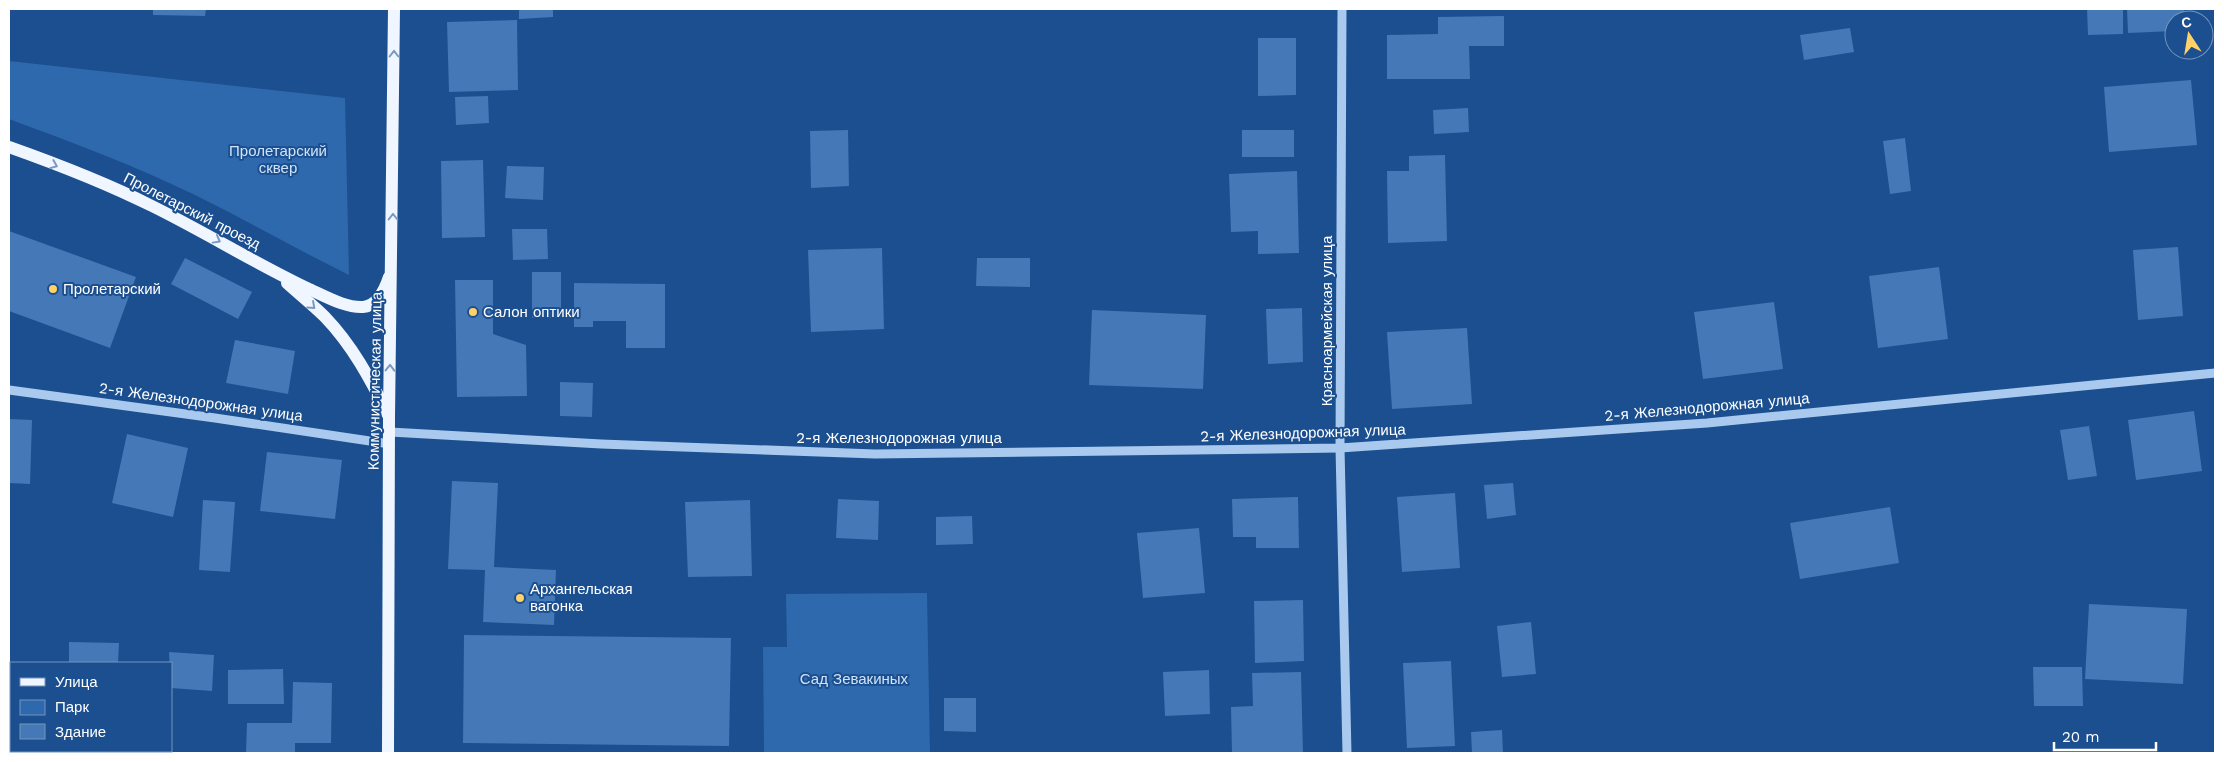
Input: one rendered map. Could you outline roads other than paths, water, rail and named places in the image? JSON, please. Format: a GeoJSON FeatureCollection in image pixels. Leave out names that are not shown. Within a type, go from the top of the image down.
{"type":"FeatureCollection","features":[{"type":"Feature","properties":{"kind":"main road","name":"Коммунистическая улица"},"geometry":{"type":"LineString","coordinates":[[388,753],[389,417],[393,266],[394,9]]}},
{"type":"Feature","properties":{"kind":"main road","name":"Пролетарский проезд"},"geometry":{"type":"LineString","coordinates":[[9,147],[133,197],[276,273]]}},
{"type":"Feature","properties":{"kind":"main road"},"geometry":{"type":"LineString","coordinates":[[276,273],[331,299],[364,307],[371,304],[383,292],[393,266]]}},
{"type":"Feature","properties":{"kind":"main road"},"geometry":{"type":"LineString","coordinates":[[276,273],[324,317],[343,340],[372,382],[389,417]]}},
{"type":"Feature","properties":{"kind":"street","name":"Красноармейская улица"},"geometry":{"type":"LineString","coordinates":[[1342,9],[1340,448],[1347,753]]}},
{"type":"Feature","properties":{"kind":"street","name":"2-я Железнодорожная улица"},"geometry":{"type":"LineString","coordinates":[[9,390],[390,438],[875,454],[1340,448],[1707,423],[2215,373]]}},
{"type":"Feature","properties":{"kind":"place","name":"Пролетарский"},"geometry":{"type":"Point","coordinates":[53,289]}},
{"type":"Feature","properties":{"kind":"place","name":"Салон оптики"},"geometry":{"type":"Point","coordinates":[473,312]}},
{"type":"Feature","properties":{"kind":"place","name":"Архангельская вагонка"},"geometry":{"type":"Point","coordinates":[520,598]}},
{"type":"Feature","properties":{"kind":"park label","name":"Пролетарский сквер"},"geometry":{"type":"Point","coordinates":[278,160]}},
{"type":"Feature","properties":{"kind":"park label","name":"Сад Зевакиных"},"geometry":{"type":"Point","coordinates":[854,679]}}]}
